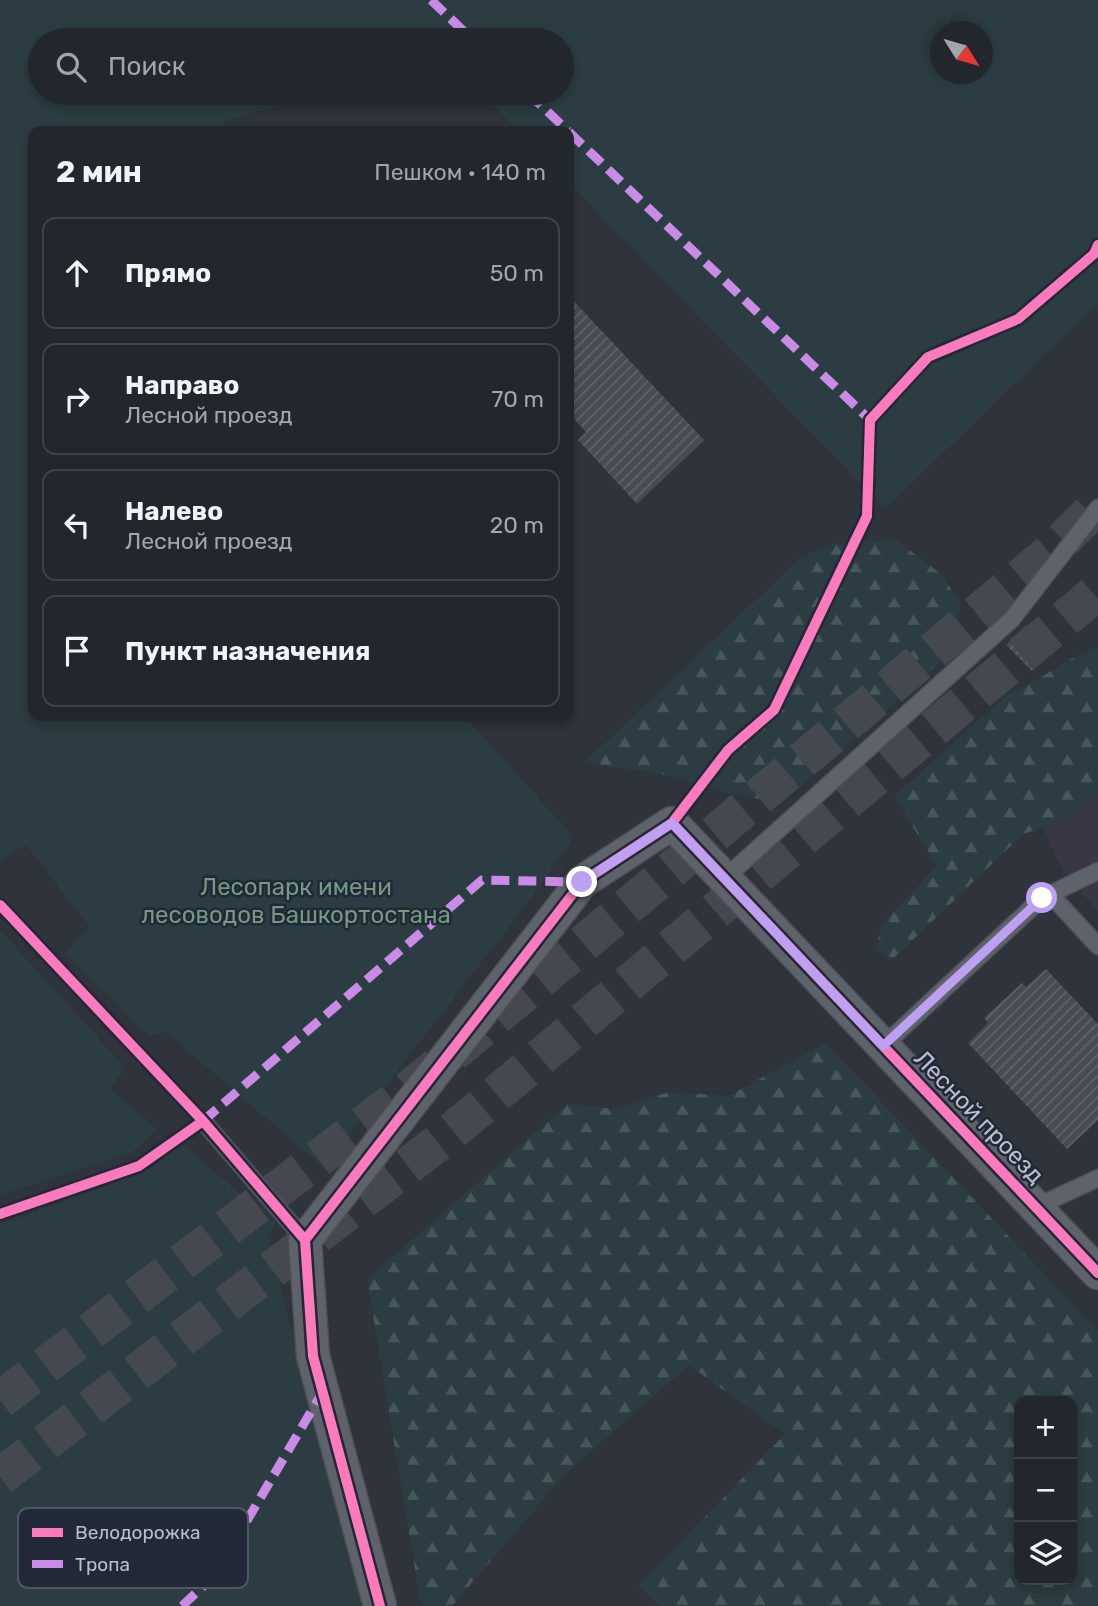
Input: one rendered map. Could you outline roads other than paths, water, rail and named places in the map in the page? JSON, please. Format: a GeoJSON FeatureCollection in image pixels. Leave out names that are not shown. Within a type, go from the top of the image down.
{"type":"FeatureCollection","features":[{"type":"Feature","properties":{"kind":"street","name":"Лесной проезд"},"geometry":{"type":"LineString","coordinates":[[304,1240],[582,882],[672,823],[1098,1273]]}},
{"type":"Feature","properties":{"kind":"street"},"geometry":{"type":"LineString","coordinates":[[304,1240],[313,1356],[380,1606]]}},
{"type":"Feature","properties":{"kind":"lane"},"geometry":{"type":"LineString","coordinates":[[724,879],[1012,619],[1098,509]]}},
{"type":"Feature","properties":{"kind":"lane"},"geometry":{"type":"LineString","coordinates":[[883,1046],[1049,893],[1098,871]]}},
{"type":"Feature","properties":{"kind":"lane"},"geometry":{"type":"LineString","coordinates":[[1049,893],[1098,946]]}},
{"type":"Feature","properties":{"kind":"lane"},"geometry":{"type":"LineString","coordinates":[[203,1121],[304,1240]]}},
{"type":"Feature","properties":{"kind":"lane"},"geometry":{"type":"LineString","coordinates":[[1036,1207],[1098,1178]]}},
{"type":"Feature","properties":{"kind":"tunnel"},"geometry":{"type":"LineString","coordinates":[[0,1400],[405,1093],[1052,551],[1098,505]]}},
{"type":"Feature","properties":{"kind":"tunnel"},"geometry":{"type":"LineString","coordinates":[[0,1477],[439,1142],[1098,591]]}},
{"type":"Feature","properties":{"kind":"park label","name":"Лесопарк имени лесоводов Башкортостана"},"geometry":{"type":"Point","coordinates":[296,901]}}]}
